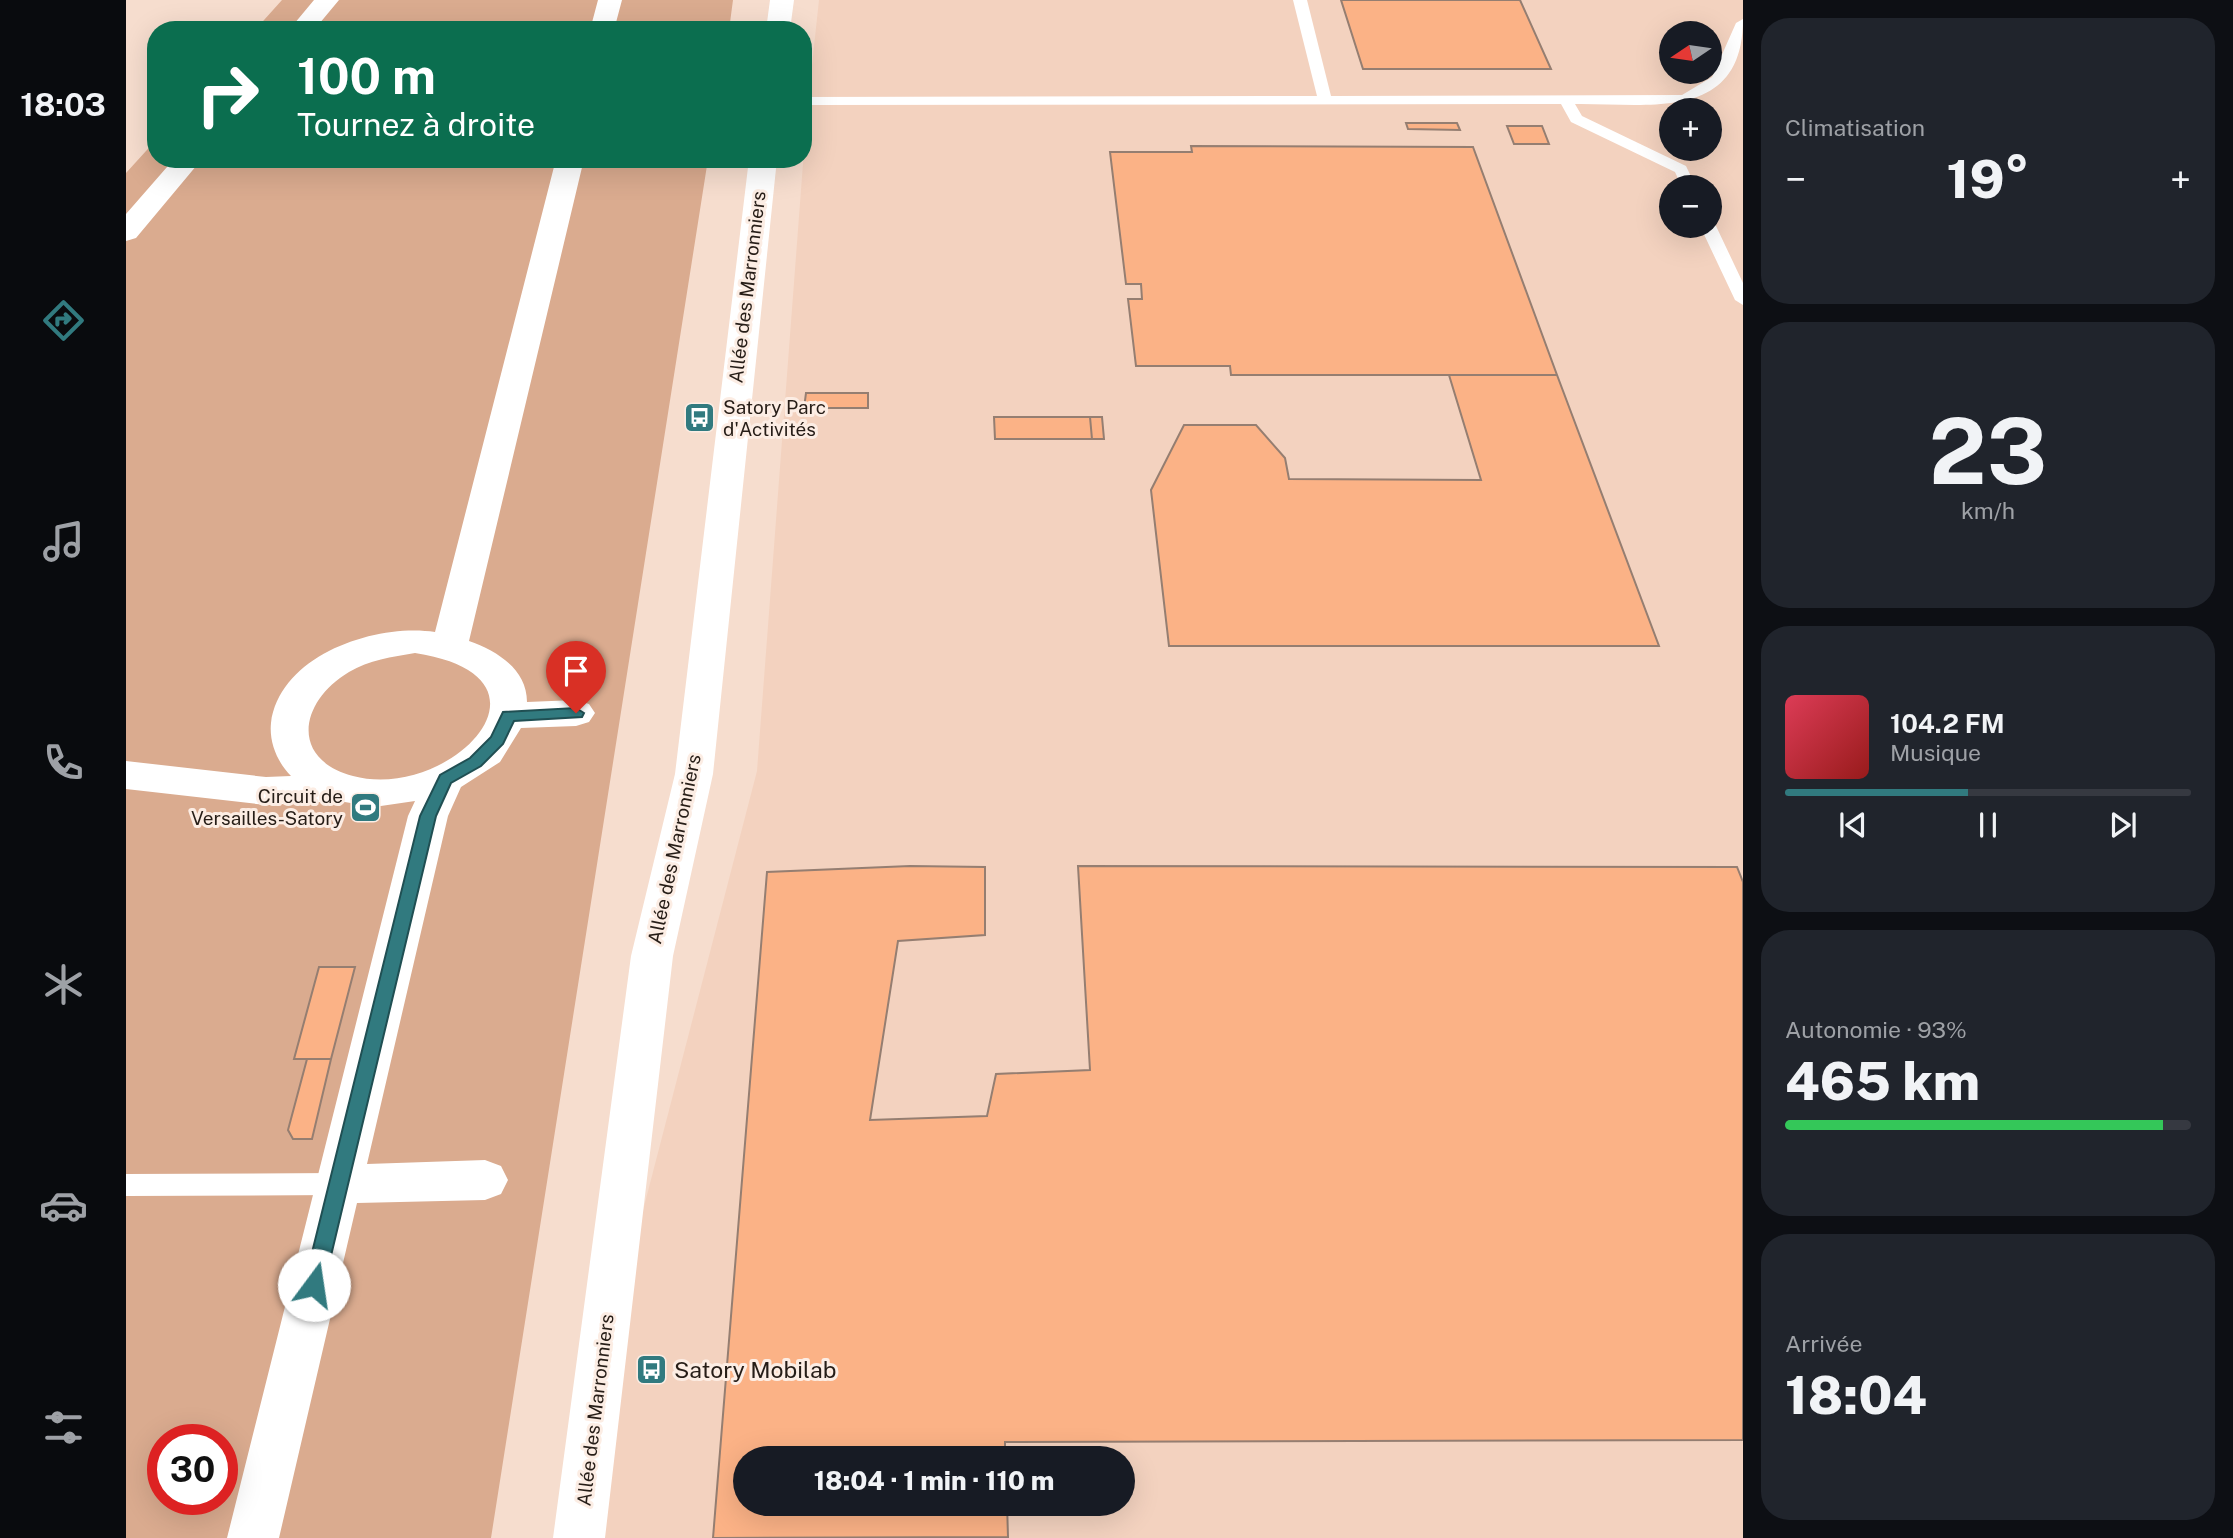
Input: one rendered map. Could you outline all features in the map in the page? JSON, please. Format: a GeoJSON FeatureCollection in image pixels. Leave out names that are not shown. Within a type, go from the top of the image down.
{"type":"FeatureCollection","features":[{"type":"Feature","properties":{"kind":"street"},"geometry":{"type":"LineString","coordinates":[[309,21],[327,0]]}},
{"type":"Feature","properties":{"kind":"street"},"geometry":{"type":"LineString","coordinates":[[604,21],[610,0]]}},
{"type":"Feature","properties":{"kind":"street"},"geometry":{"type":"LineString","coordinates":[[779,21],[782,0]]}},
{"type":"Feature","properties":{"kind":"street"},"geometry":{"type":"LineString","coordinates":[[126,232],[181,168]]}},
{"type":"Feature","properties":{"kind":"street"},"geometry":{"type":"LineString","coordinates":[[450,645],[568,168]]}},
{"type":"Feature","properties":{"kind":"street","name":"Allée des Marronniers"},"geometry":{"type":"LineString","coordinates":[[579,1538],[652,956],[694,775],[735,381],[762,168]]}},
{"type":"Feature","properties":{"kind":"street"},"geometry":{"type":"LineString","coordinates":[[126,775],[266,791],[339,787],[373,793],[398,791],[445,779],[476,762],[497,740],[509,716],[508,692],[498,671],[478,655],[450,645],[415,641],[378,646],[355,655],[315,678],[295,702],[288,727],[292,752],[310,773],[339,787]]}},
{"type":"Feature","properties":{"kind":"street"},"geometry":{"type":"LineString","coordinates":[[509,716],[576,713]]}},
{"type":"Feature","properties":{"kind":"street"},"geometry":{"type":"LineString","coordinates":[[253,1538],[428,816],[445,779]]}},
{"type":"Feature","properties":{"kind":"street"},"geometry":{"type":"LineString","coordinates":[[339,1184],[485,1180]]}},
{"type":"Feature","properties":{"kind":"lane"},"geometry":{"type":"LineString","coordinates":[[1300,0],[1325,99]]}},
{"type":"Feature","properties":{"kind":"lane"},"geometry":{"type":"LineString","coordinates":[[812,101],[1683,99],[1704,94],[1716,85],[1743,23]]}},
{"type":"Feature","properties":{"kind":"lane"},"geometry":{"type":"LineString","coordinates":[[1566,99],[1576,119],[1681,169],[1684,175]]}},
{"type":"Feature","properties":{"kind":"lane"},"geometry":{"type":"LineString","coordinates":[[1714,238],[1743,300]]}},
{"type":"Feature","properties":{"kind":"lane"},"geometry":{"type":"LineString","coordinates":[[126,1185],[339,1184]]}},
{"type":"Feature","properties":{"kind":"shaded area"},"geometry":{"type":"Polygon","coordinates":[[[282,0],[733,0],[730,21],[263,21],[282,0]]]}},
{"type":"Feature","properties":{"kind":"shaded area"},"geometry":{"type":"Polygon","coordinates":[[[819,0],[1743,0],[1743,1538],[558,1538],[757,771],[803,168],[812,168],[812,65],[819,0]]]}},
{"type":"Feature","properties":{"kind":"shaded area","name":"Circuit de Versailles-Satory"},"geometry":{"type":"Polygon","coordinates":[[[147,150],[147,168],[707,168],[491,1538],[126,1538],[126,173],[147,150]]]}},
{"type":"Feature","properties":{"kind":"building"},"geometry":{"type":"Polygon","coordinates":[[[1341,0],[1520,0],[1551,69],[1363,69],[1341,0]]]}},
{"type":"Feature","properties":{"kind":"building"},"geometry":{"type":"Polygon","coordinates":[[[1406,123],[1457,123],[1460,130],[1408,129],[1406,123]]]}},
{"type":"Feature","properties":{"kind":"building"},"geometry":{"type":"Polygon","coordinates":[[[1507,126],[1542,126],[1549,144],[1514,144],[1507,126]]]}},
{"type":"Feature","properties":{"kind":"building"},"geometry":{"type":"Polygon","coordinates":[[[1191,146],[1473,147],[1557,375],[1231,375],[1230,366],[1136,366],[1128,299],[1142,299],[1141,284],[1126,284],[1110,152],[1192,152],[1191,146]]]}},
{"type":"Feature","properties":{"kind":"building"},"geometry":{"type":"Polygon","coordinates":[[[1449,375],[1557,375],[1659,646],[1169,646],[1151,490],[1184,425],[1256,425],[1285,458],[1289,479],[1481,480],[1449,375]]]}},
{"type":"Feature","properties":{"kind":"building"},"geometry":{"type":"Polygon","coordinates":[[[806,393],[868,393],[868,408],[804,408],[806,393]]]}},
{"type":"Feature","properties":{"kind":"building"},"geometry":{"type":"Polygon","coordinates":[[[994,417],[1090,417],[1092,439],[995,439],[994,417]]]}},
{"type":"Feature","properties":{"kind":"building"},"geometry":{"type":"Polygon","coordinates":[[[1090,417],[1102,417],[1104,439],[1092,439],[1090,417]]]}},
{"type":"Feature","properties":{"kind":"building"},"geometry":{"type":"Polygon","coordinates":[[[910,866],[985,867],[985,935],[898,941],[870,1120],[987,1116],[996,1074],[1090,1070],[1078,866],[1737,867],[1743,882],[1743,1440],[1005,1442],[1005,1446],[733,1446],[733,1516],[1007,1516],[1008,1537],[713,1538],[767,872],[910,866]]]}},
{"type":"Feature","properties":{"kind":"building"},"geometry":{"type":"Polygon","coordinates":[[[319,967],[355,967],[331,1059],[294,1059],[319,967]]]}},
{"type":"Feature","properties":{"kind":"building"},"geometry":{"type":"Polygon","coordinates":[[[307,1059],[331,1059],[312,1139],[293,1139],[288,1130],[307,1059]]]}},
{"type":"Feature","properties":{"kind":"place","name":"Satory Parc d'Activités"},"geometry":{"type":"Point","coordinates":[700,418]}},
{"type":"Feature","properties":{"kind":"place","name":"Circuit de Versailles-Satory"},"geometry":{"type":"Point","coordinates":[366,807]}},
{"type":"Feature","properties":{"kind":"place","name":"Satory Mobilab"},"geometry":{"type":"Point","coordinates":[651,1369]}},
{"type":"Feature","properties":{"kind":"route"},"geometry":{"type":"LineString","coordinates":[[314,1285],[428,816],[445,779],[476,762],[497,740],[509,716],[576,713]]}}]}
